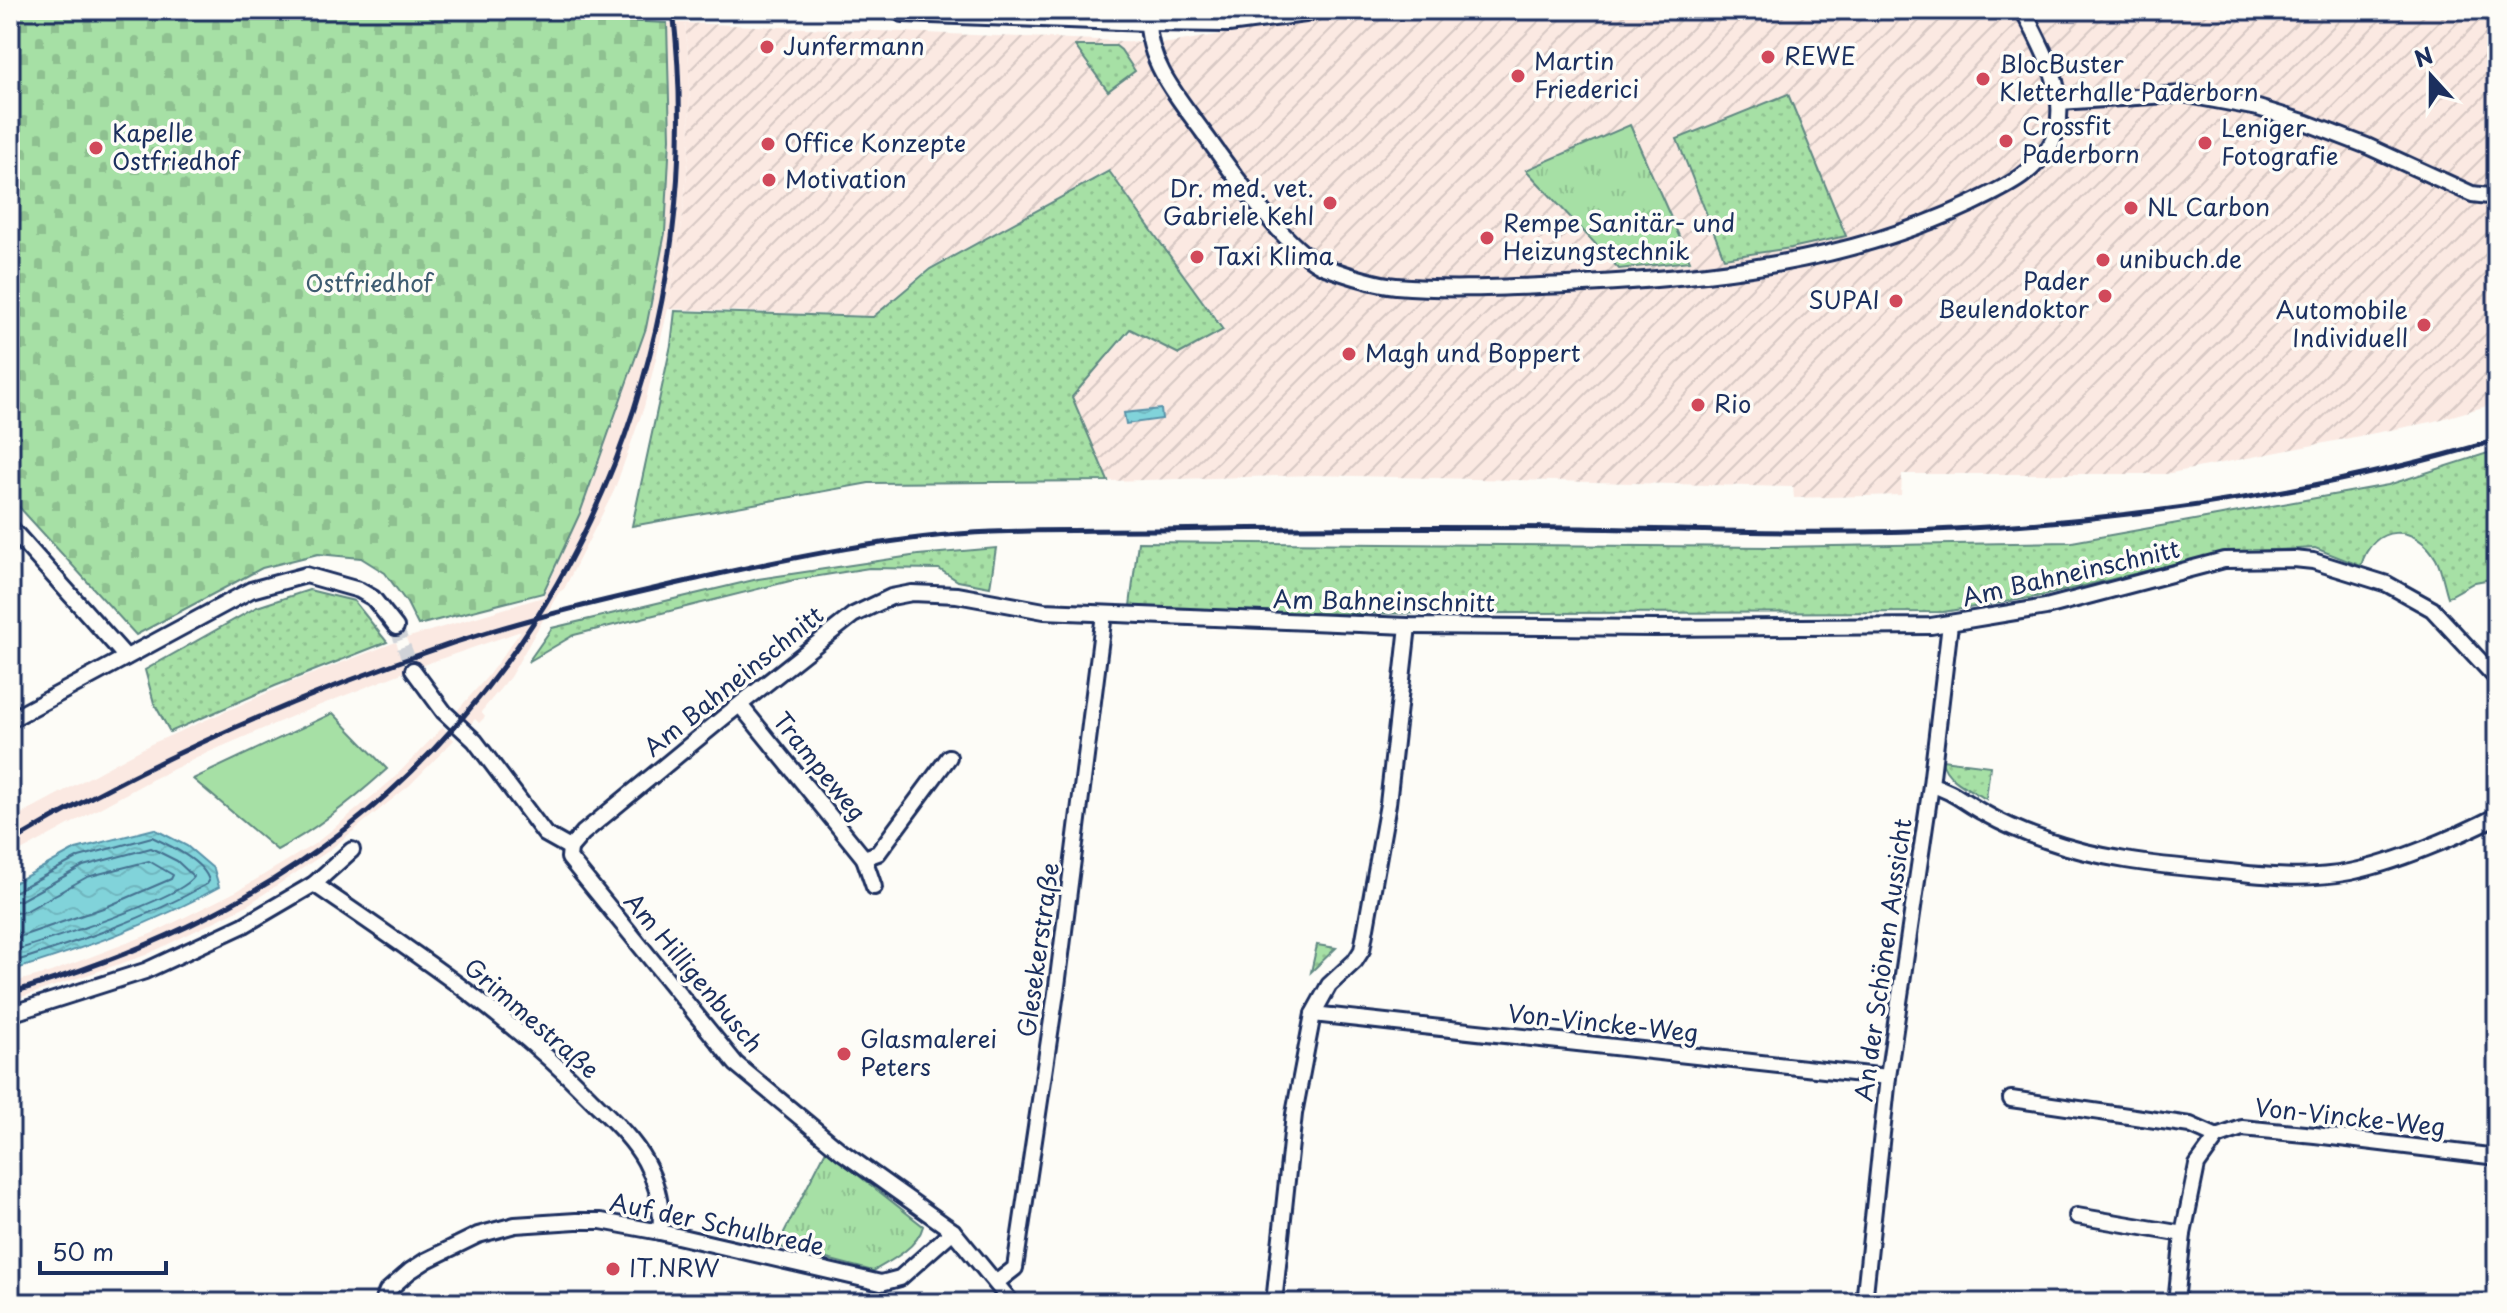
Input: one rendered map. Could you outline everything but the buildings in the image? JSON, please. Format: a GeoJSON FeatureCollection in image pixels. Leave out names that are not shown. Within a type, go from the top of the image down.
{"type":"FeatureCollection","features":[{"type":"Feature","properties":{"kind":"main road"},"geometry":{"type":"LineString","coordinates":[[903,10],[1228,20],[1305,10]]}},
{"type":"Feature","properties":{"kind":"street"},"geometry":{"type":"LineString","coordinates":[[1148,19],[1147,35],[1166,81],[1249,195],[1297,247],[1321,266],[1394,286],[1503,288],[1607,283],[1764,268],[1853,248],[1942,217],[2013,183],[2042,159],[2053,140],[2059,102],[2047,59],[2023,10]]}},
{"type":"Feature","properties":{"kind":"street"},"geometry":{"type":"LineString","coordinates":[[2059,102],[2183,94],[2258,108],[2367,146],[2472,194],[2497,197]]}},
{"type":"Feature","properties":{"kind":"street"},"geometry":{"type":"LineString","coordinates":[[10,527],[126,657]]}},
{"type":"Feature","properties":{"kind":"street","name":"Am Bahneinschnitt"},"geometry":{"type":"LineString","coordinates":[[570,848],[583,833],[853,615],[891,597],[912,593],[937,593],[1044,611],[1408,626],[1654,628],[1950,624],[2046,607],[2224,560],[2280,559],[2313,561],[2387,584],[2438,614],[2497,679]]}},
{"type":"Feature","properties":{"kind":"street"},"geometry":{"type":"LineString","coordinates":[[10,720],[251,590],[306,575],[359,590],[373,598],[396,627]]}},
{"type":"Feature","properties":{"kind":"street","name":"Glesekerstraße"},"geometry":{"type":"LineString","coordinates":[[997,1282],[1015,1268],[1057,986],[1104,614]]}},
{"type":"Feature","properties":{"kind":"street","name":"An der Schönen Aussicht"},"geometry":{"type":"LineString","coordinates":[[1864,1303],[1888,1077],[1931,785],[1950,624]]}},
{"type":"Feature","properties":{"kind":"street"},"geometry":{"type":"LineString","coordinates":[[1274,1303],[1294,1114],[1313,1014],[1329,985],[1355,961],[1362,950],[1388,804],[1408,626]]}},
{"type":"Feature","properties":{"kind":"street","name":"Am Hilligenbusch"},"geometry":{"type":"LineString","coordinates":[[413,670],[444,712],[475,741],[545,834],[570,848],[569,858],[736,1064],[842,1152],[953,1231],[1012,1303]]}},
{"type":"Feature","properties":{"kind":"street","name":"Trampeweg"},"geometry":{"type":"LineString","coordinates":[[740,705],[864,858],[874,887]]}},
{"type":"Feature","properties":{"kind":"street","name":"Trampeweg"},"geometry":{"type":"LineString","coordinates":[[864,858],[878,853],[949,757]]}},
{"type":"Feature","properties":{"kind":"street"},"geometry":{"type":"LineString","coordinates":[[1931,785],[1947,789],[2016,829],[2065,847],[2165,866],[2273,876],[2314,877],[2352,872],[2388,862],[2497,816]]}},
{"type":"Feature","properties":{"kind":"street"},"geometry":{"type":"LineString","coordinates":[[10,1014],[145,971],[244,925],[314,884],[352,850]]}},
{"type":"Feature","properties":{"kind":"street","name":"Grimmestraße"},"geometry":{"type":"LineString","coordinates":[[314,884],[448,976],[517,1030],[573,1081],[625,1134],[645,1162],[663,1213],[660,1232]]}},
{"type":"Feature","properties":{"kind":"street","name":"Von-Vincke-Weg"},"geometry":{"type":"LineString","coordinates":[[1313,1014],[1888,1077]]}},
{"type":"Feature","properties":{"kind":"street"},"geometry":{"type":"LineString","coordinates":[[2011,1099],[2190,1125],[2217,1137],[2197,1165],[2183,1234],[2176,1303]]}},
{"type":"Feature","properties":{"kind":"street","name":"Von-Vincke-Weg"},"geometry":{"type":"LineString","coordinates":[[2217,1137],[2242,1128],[2497,1157]]}},
{"type":"Feature","properties":{"kind":"street"},"geometry":{"type":"LineString","coordinates":[[2077,1216],[2183,1234]]}},
{"type":"Feature","properties":{"kind":"street","name":"Auf der Schulbrede"},"geometry":{"type":"LineString","coordinates":[[382,1303],[387,1291],[427,1260],[501,1227],[601,1221],[881,1283],[900,1278],[953,1231]]}},
{"type":"Feature","properties":{"kind":"shaded area"},"geometry":{"type":"Polygon","coordinates":[[[1364,10],[2497,10],[2497,403],[2431,422],[2166,474],[1902,474],[1901,495],[1794,498],[1793,487],[1315,475],[1109,481],[1071,397],[1132,330],[1180,354],[1224,329],[1109,170],[929,268],[873,316],[668,309],[682,223],[690,142],[685,23],[1169,43],[1364,10]]]}},
{"type":"Feature","properties":{"kind":"shaded area"},"geometry":{"type":"Polygon","coordinates":[[[667,23],[685,23],[690,142],[682,223],[668,309],[644,407],[614,491],[564,589],[559,592],[510,677],[481,712],[485,717],[479,723],[475,719],[469,726],[455,713],[521,631],[417,667],[406,638],[543,597],[580,513],[646,328],[665,233],[670,138],[667,23]]]}},
{"type":"Feature","properties":{"kind":"shaded area"},"geometry":{"type":"Polygon","coordinates":[[[396,642],[407,671],[209,752],[10,857],[10,820],[151,744],[299,679],[396,642]]]}},
{"type":"Feature","properties":{"kind":"shaded area"},"geometry":{"type":"Polygon","coordinates":[[[443,727],[454,740],[410,785],[327,852],[246,906],[146,955],[10,1001],[10,983],[51,972],[153,933],[237,891],[316,843],[392,780],[443,727]]]}},
{"type":"Feature","properties":{"kind":"green space","name":"Ostfriedhof"},"geometry":{"type":"Polygon","coordinates":[[[10,10],[375,10],[667,23],[670,138],[665,233],[646,328],[580,513],[543,593],[418,625],[407,603],[385,573],[361,558],[318,554],[262,568],[136,635],[10,497],[10,10]]]}},
{"type":"Feature","properties":{"kind":"green space"},"geometry":{"type":"Polygon","coordinates":[[[1075,46],[1116,46],[1135,71],[1108,91],[1075,46]]]}},
{"type":"Feature","properties":{"kind":"green space"},"geometry":{"type":"Polygon","coordinates":[[[1788,94],[1846,236],[1724,258],[1677,139],[1788,94]]]}},
{"type":"Feature","properties":{"kind":"green space"},"geometry":{"type":"Polygon","coordinates":[[[1630,125],[1690,261],[1619,269],[1526,170],[1630,125]]]}},
{"type":"Feature","properties":{"kind":"green space"},"geometry":{"type":"Polygon","coordinates":[[[1109,171],[1223,330],[1179,354],[1130,329],[1072,397],[1108,481],[869,483],[632,526],[671,345],[675,311],[873,317],[930,269],[1109,171]]]}},
{"type":"Feature","properties":{"kind":"green space"},"geometry":{"type":"Polygon","coordinates":[[[2497,450],[2497,578],[2475,582],[2448,597],[2438,563],[2427,547],[2406,534],[2395,533],[2384,535],[2375,542],[2361,566],[2315,548],[2221,553],[2042,596],[1943,612],[1129,614],[1138,542],[1773,547],[2072,542],[2388,485],[2497,450]]]}},
{"type":"Feature","properties":{"kind":"green space"},"geometry":{"type":"Polygon","coordinates":[[[996,548],[990,587],[958,581],[939,569],[869,568],[794,580],[574,635],[528,662],[552,628],[758,579],[918,555],[996,548]]]}},
{"type":"Feature","properties":{"kind":"green space"},"geometry":{"type":"Polygon","coordinates":[[[309,590],[354,601],[387,642],[170,732],[154,703],[145,670],[257,607],[309,590]]]}},
{"type":"Feature","properties":{"kind":"green space"},"geometry":{"type":"Polygon","coordinates":[[[333,713],[387,769],[335,813],[277,850],[193,779],[333,713]]]}},
{"type":"Feature","properties":{"kind":"green space"},"geometry":{"type":"Polygon","coordinates":[[[1942,760],[1990,766],[1986,799],[1953,778],[1942,760]]]}},
{"type":"Feature","properties":{"kind":"green space"},"geometry":{"type":"Polygon","coordinates":[[[1317,945],[1336,948],[1311,972],[1317,945]]]}},
{"type":"Feature","properties":{"kind":"green space"},"geometry":{"type":"Polygon","coordinates":[[[826,1150],[923,1226],[910,1247],[873,1271],[777,1246],[826,1150]]]}},
{"type":"Feature","properties":{"kind":"water"},"geometry":{"type":"Polygon","coordinates":[[[1161,409],[1162,419],[1126,424],[1124,413],[1161,409]]]}},
{"type":"Feature","properties":{"kind":"water"},"geometry":{"type":"Polygon","coordinates":[[[154,829],[187,846],[214,869],[219,887],[117,935],[10,971],[10,885],[76,849],[154,829]]]}},
{"type":"Feature","properties":{"kind":"tunnel"},"geometry":{"type":"LineString","coordinates":[[396,627],[413,670]]}},
{"type":"Feature","properties":{"kind":"railway"},"geometry":{"type":"LineString","coordinates":[[10,993],[100,963],[187,927],[309,856],[347,828],[433,750],[506,662],[567,565],[615,461],[650,352],[672,239],[679,125],[673,10]]}},
{"type":"Feature","properties":{"kind":"railway"},"geometry":{"type":"LineString","coordinates":[[10,843],[116,784],[226,731],[396,663],[484,633],[576,608],[736,570],[846,549],[956,534],[1034,531],[1476,527],[1815,532],[1954,529],[2090,518],[2228,500],[2364,474],[2497,440]]}},
{"type":"Feature","properties":{"kind":"place","name":"Junfermann"},"geometry":{"type":"Point","coordinates":[767,47]}},
{"type":"Feature","properties":{"kind":"place","name":"REWE"},"geometry":{"type":"Point","coordinates":[1768,57]}},
{"type":"Feature","properties":{"kind":"place","name":"Martin Friederici"},"geometry":{"type":"Point","coordinates":[1518,76]}},
{"type":"Feature","properties":{"kind":"place","name":"BlocBuster Kletterhalle Paderborn"},"geometry":{"type":"Point","coordinates":[1983,79]}},
{"type":"Feature","properties":{"kind":"place","name":"Crossfit Paderborn"},"geometry":{"type":"Point","coordinates":[2006,141]}},
{"type":"Feature","properties":{"kind":"place","name":"Leniger Fotografie"},"geometry":{"type":"Point","coordinates":[2205,143]}},
{"type":"Feature","properties":{"kind":"place","name":"Office Konzepte"},"geometry":{"type":"Point","coordinates":[768,144]}},
{"type":"Feature","properties":{"kind":"place","name":"Kapelle Ostfriedhof"},"geometry":{"type":"Point","coordinates":[96,148]}},
{"type":"Feature","properties":{"kind":"place","name":"Motivation"},"geometry":{"type":"Point","coordinates":[769,180]}},
{"type":"Feature","properties":{"kind":"place","name":"Dr. med. vet. Gabriele Kehl"},"geometry":{"type":"Point","coordinates":[1330,203]}},
{"type":"Feature","properties":{"kind":"place","name":"NL Carbon"},"geometry":{"type":"Point","coordinates":[2131,208]}},
{"type":"Feature","properties":{"kind":"place","name":"Rempe Sanitär- und Heizungstechnik"},"geometry":{"type":"Point","coordinates":[1487,238]}},
{"type":"Feature","properties":{"kind":"place","name":"Taxi Klima"},"geometry":{"type":"Point","coordinates":[1197,257]}},
{"type":"Feature","properties":{"kind":"place","name":"unibuch.de"},"geometry":{"type":"Point","coordinates":[2103,260]}},
{"type":"Feature","properties":{"kind":"place","name":"Pader Beulendoktor"},"geometry":{"type":"Point","coordinates":[2105,296]}},
{"type":"Feature","properties":{"kind":"place","name":"SUPAI"},"geometry":{"type":"Point","coordinates":[1896,301]}},
{"type":"Feature","properties":{"kind":"place","name":"Automobile Individuell"},"geometry":{"type":"Point","coordinates":[2424,325]}},
{"type":"Feature","properties":{"kind":"place","name":"Magh und Boppert"},"geometry":{"type":"Point","coordinates":[1349,354]}},
{"type":"Feature","properties":{"kind":"place","name":"Rio"},"geometry":{"type":"Point","coordinates":[1698,405]}},
{"type":"Feature","properties":{"kind":"place","name":"Glasmalerei Peters"},"geometry":{"type":"Point","coordinates":[844,1054]}},
{"type":"Feature","properties":{"kind":"place","name":"IT.NRW"},"geometry":{"type":"Point","coordinates":[613,1269]}}]}
